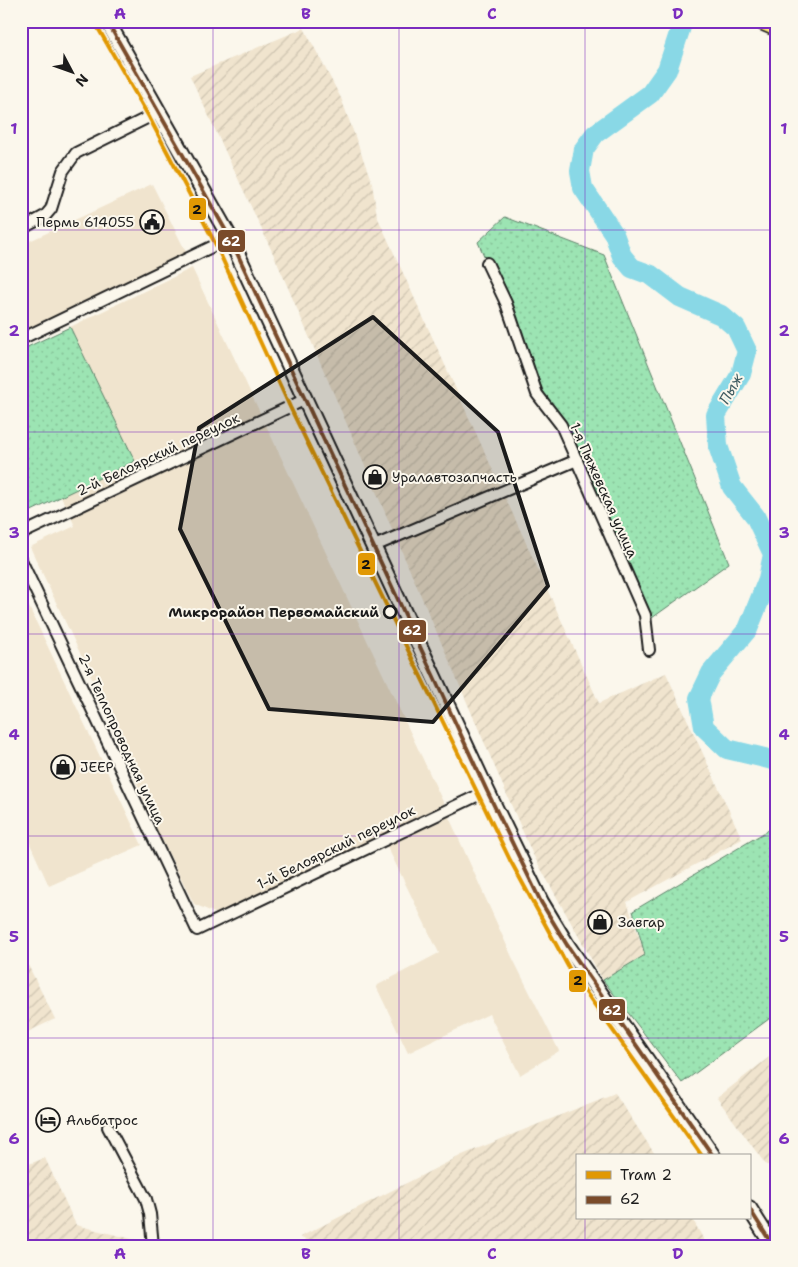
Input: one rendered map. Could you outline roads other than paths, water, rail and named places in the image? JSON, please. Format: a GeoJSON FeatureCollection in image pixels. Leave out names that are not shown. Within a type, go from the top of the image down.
{"type":"FeatureCollection","features":[{"type":"Feature","properties":{"kind":"highway"},"geometry":{"type":"LineString","coordinates":[[763,21],[777,27]]}},
{"type":"Feature","properties":{"kind":"street"},"geometry":{"type":"LineString","coordinates":[[107,21],[230,238],[306,399],[372,547],[541,902],[563,938],[711,1154]]}},
{"type":"Feature","properties":{"kind":"street"},"geometry":{"type":"LineString","coordinates":[[21,229],[45,216],[51,209],[63,171],[76,153],[159,112]]}},
{"type":"Feature","properties":{"kind":"street"},"geometry":{"type":"LineString","coordinates":[[21,339],[230,238]]}},
{"type":"Feature","properties":{"kind":"street","name":"1-я Пыжевская улица"},"geometry":{"type":"LineString","coordinates":[[487,263],[506,303],[537,394],[561,424],[645,615],[649,650]]}},
{"type":"Feature","properties":{"kind":"street","name":"2-й Белоярский переулок"},"geometry":{"type":"LineString","coordinates":[[21,534],[306,399]]}},
{"type":"Feature","properties":{"kind":"street"},"geometry":{"type":"LineString","coordinates":[[372,547],[577,460]]}},
{"type":"Feature","properties":{"kind":"street","name":"2-я Теплопроводная улица"},"geometry":{"type":"LineString","coordinates":[[21,560],[197,930]]}},
{"type":"Feature","properties":{"kind":"street","name":"1-й Белоярский переулок"},"geometry":{"type":"LineString","coordinates":[[197,930],[389,836],[487,792]]}},
{"type":"Feature","properties":{"kind":"street"},"geometry":{"type":"LineString","coordinates":[[108,1127],[146,1199],[150,1214],[153,1246]]}},
{"type":"Feature","properties":{"kind":"street"},"geometry":{"type":"LineString","coordinates":[[750,1210],[773,1246]]}},
{"type":"Feature","properties":{"kind":"waterway","name":"Пыж"},"geometry":{"type":"LineString","coordinates":[[683,21],[667,70],[650,94],[595,134],[584,149],[580,171],[583,188],[614,234],[622,256],[632,268],[651,275],[680,297],[721,315],[736,328],[747,351],[741,374],[716,415],[718,446],[732,487],[755,516],[773,554],[768,579],[748,629],[711,673],[699,698],[704,727],[727,749],[777,761]]}},
{"type":"Feature","properties":{"kind":"tram line","name":"2"},"geometry":{"type":"LineString","coordinates":[[94,21],[149,117],[216,245],[290,407],[510,860],[570,970],[701,1154]]}},
{"type":"Feature","properties":{"kind":"place","name":"Пермь 614055"},"geometry":{"type":"Point","coordinates":[152,222]}},
{"type":"Feature","properties":{"kind":"place","name":"Уралавтозапчасть"},"geometry":{"type":"Point","coordinates":[375,477]}},
{"type":"Feature","properties":{"kind":"place","name":"Микрорайон Первомайский"},"geometry":{"type":"Point","coordinates":[390,612]}},
{"type":"Feature","properties":{"kind":"place","name":"JEEP"},"geometry":{"type":"Point","coordinates":[63,767]}},
{"type":"Feature","properties":{"kind":"place","name":"Завгар"},"geometry":{"type":"Point","coordinates":[600,922]}},
{"type":"Feature","properties":{"kind":"place","name":"Альбатрос"},"geometry":{"type":"Point","coordinates":[48,1120]}}]}
